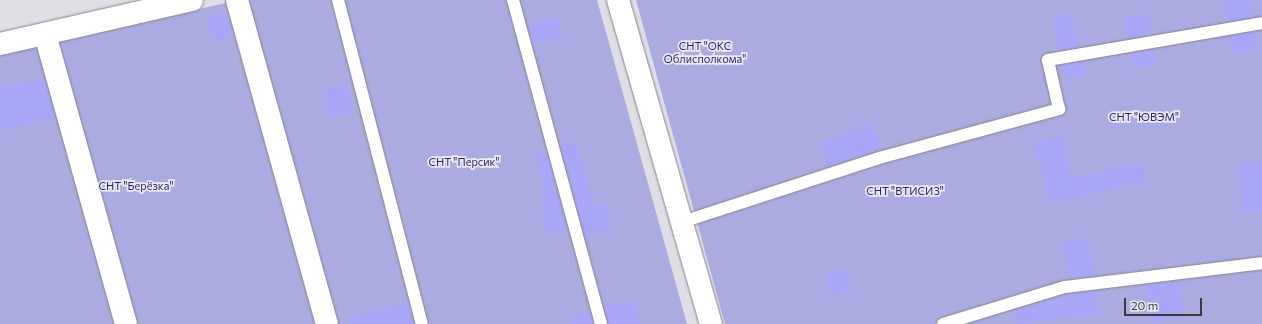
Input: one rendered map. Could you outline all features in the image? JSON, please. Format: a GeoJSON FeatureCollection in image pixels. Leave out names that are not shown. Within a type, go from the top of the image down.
{"type":"FeatureCollection","features":[{"type":"Feature","properties":{"kind":"street"},"geometry":{"type":"LineString","coordinates":[[0,44],[192,0]]}},
{"type":"Feature","properties":{"kind":"street"},"geometry":{"type":"LineString","coordinates":[[237,0],[327,324]]}},
{"type":"Feature","properties":{"kind":"street"},"geometry":{"type":"LineString","coordinates":[[618,0],[711,324]]}},
{"type":"Feature","properties":{"kind":"street"},"geometry":{"type":"LineString","coordinates":[[45,34],[126,324]]}},
{"type":"Feature","properties":{"kind":"lane"},"geometry":{"type":"LineString","coordinates":[[338,0],[422,324]]}},
{"type":"Feature","properties":{"kind":"lane"},"geometry":{"type":"LineString","coordinates":[[513,0],[601,324]]}},
{"type":"Feature","properties":{"kind":"lane"},"geometry":{"type":"LineString","coordinates":[[682,222],[879,158],[1059,109],[1048,60],[1262,23]]}},
{"type":"Feature","properties":{"kind":"lane"},"geometry":{"type":"LineString","coordinates":[[943,324],[1065,287],[1262,263]]}},
{"type":"Feature","properties":{"kind":"green space","name":"СНТ \"Персик\""},"geometry":{"type":"Polygon","coordinates":[[[241,0],[597,0],[687,324],[331,324],[241,0]]]}},
{"type":"Feature","properties":{"kind":"green space"},"geometry":{"type":"Polygon","coordinates":[[[636,0],[1262,0],[1262,324],[725,324],[636,0]]]}},
{"type":"Feature","properties":{"kind":"green space","name":"СНТ \"Берёзка\""},"geometry":{"type":"Polygon","coordinates":[[[226,3],[317,324],[0,324],[0,53],[226,3]]]}},
{"type":"Feature","properties":{"kind":"building"},"geometry":{"type":"Polygon","coordinates":[[[1223,0],[1250,0],[1253,17],[1226,22],[1223,0]]]}},
{"type":"Feature","properties":{"kind":"building"},"geometry":{"type":"Polygon","coordinates":[[[227,12],[234,35],[213,40],[207,17],[227,12]]]}},
{"type":"Feature","properties":{"kind":"building"},"geometry":{"type":"Polygon","coordinates":[[[1071,12],[1079,47],[1059,50],[1052,19],[1071,12]]]}},
{"type":"Feature","properties":{"kind":"building"},"geometry":{"type":"Polygon","coordinates":[[[1149,14],[1152,34],[1128,39],[1124,17],[1149,14]]]}},
{"type":"Feature","properties":{"kind":"building"},"geometry":{"type":"Polygon","coordinates":[[[557,17],[562,37],[533,45],[528,25],[557,17]]]}},
{"type":"Feature","properties":{"kind":"building"},"geometry":{"type":"Polygon","coordinates":[[[1255,32],[1257,50],[1232,53],[1229,36],[1255,32]]]}},
{"type":"Feature","properties":{"kind":"building"},"geometry":{"type":"Polygon","coordinates":[[[1155,49],[1157,64],[1133,69],[1130,53],[1155,49]]]}},
{"type":"Feature","properties":{"kind":"building"},"geometry":{"type":"Polygon","coordinates":[[[1083,62],[1086,76],[1065,78],[1063,65],[1083,62]]]}},
{"type":"Feature","properties":{"kind":"building"},"geometry":{"type":"Polygon","coordinates":[[[44,78],[55,117],[0,131],[0,87],[44,78]]]}},
{"type":"Feature","properties":{"kind":"building"},"geometry":{"type":"Polygon","coordinates":[[[346,84],[353,112],[330,118],[323,90],[346,84]]]}},
{"type":"Feature","properties":{"kind":"building"},"geometry":{"type":"Polygon","coordinates":[[[871,123],[881,148],[828,166],[820,143],[871,123]]]}},
{"type":"Feature","properties":{"kind":"building"},"geometry":{"type":"Polygon","coordinates":[[[1061,135],[1072,178],[1141,163],[1145,181],[1052,203],[1033,143],[1061,135]]]}},
{"type":"Feature","properties":{"kind":"building"},"geometry":{"type":"Polygon","coordinates":[[[575,142],[595,206],[605,203],[612,229],[585,237],[561,146],[575,142]]]}},
{"type":"Feature","properties":{"kind":"building"},"geometry":{"type":"Polygon","coordinates":[[[546,150],[567,229],[547,234],[539,198],[545,196],[535,154],[546,150]]]}},
{"type":"Feature","properties":{"kind":"building"},"geometry":{"type":"Polygon","coordinates":[[[1262,161],[1262,211],[1243,212],[1238,163],[1262,161]]]}},
{"type":"Feature","properties":{"kind":"building"},"geometry":{"type":"Polygon","coordinates":[[[1087,237],[1095,276],[1071,279],[1061,244],[1087,237]]]}},
{"type":"Feature","properties":{"kind":"building"},"geometry":{"type":"Polygon","coordinates":[[[846,269],[852,291],[832,296],[826,274],[846,269]]]}},
{"type":"Feature","properties":{"kind":"building"},"geometry":{"type":"Polygon","coordinates":[[[1180,282],[1184,318],[1150,323],[1146,286],[1180,282]]]}},
{"type":"Feature","properties":{"kind":"building"},"geometry":{"type":"Polygon","coordinates":[[[1097,291],[1100,314],[1017,324],[1014,312],[1074,293],[1097,291]]]}},
{"type":"Feature","properties":{"kind":"building"},"geometry":{"type":"Polygon","coordinates":[[[634,300],[640,324],[608,324],[604,308],[634,300]]]}},
{"type":"Feature","properties":{"kind":"building"},"geometry":{"type":"Polygon","coordinates":[[[407,301],[414,324],[348,324],[348,320],[407,301]]]}},
{"type":"Feature","properties":{"kind":"building"},"geometry":{"type":"Polygon","coordinates":[[[590,312],[593,324],[572,324],[571,317],[590,312]]]}},
{"type":"Feature","properties":{"kind":"park label","name":"СНТ \"ОКС Облисполкома\""},"geometry":{"type":"Point","coordinates":[705,53]}},
{"type":"Feature","properties":{"kind":"park label","name":"СНТ \"ЮВЭМ\""},"geometry":{"type":"Point","coordinates":[1144,117]}},
{"type":"Feature","properties":{"kind":"park label","name":"СНТ \"ВТИСИЗ\""},"geometry":{"type":"Point","coordinates":[905,191]}}]}
